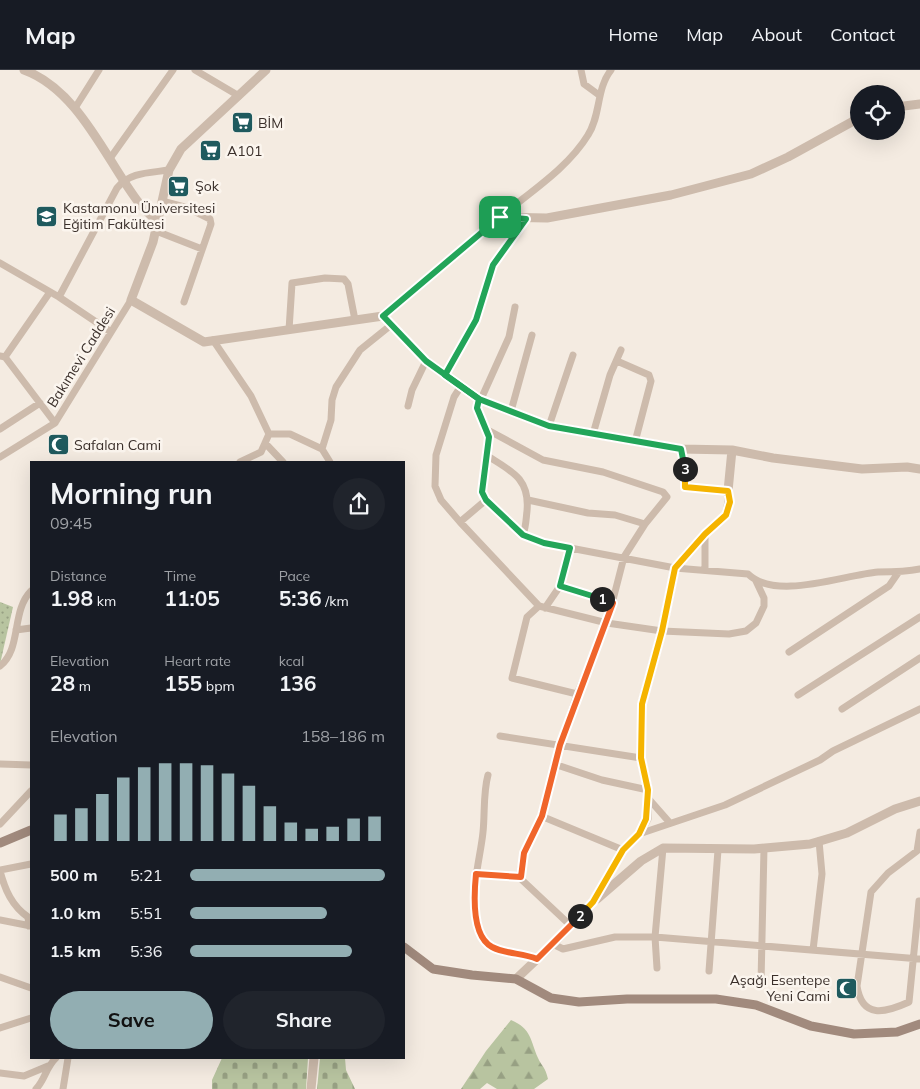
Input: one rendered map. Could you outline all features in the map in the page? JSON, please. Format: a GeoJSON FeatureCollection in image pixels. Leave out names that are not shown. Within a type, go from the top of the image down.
{"type":"FeatureCollection","features":[{"type":"Feature","properties":{"kind":"main road"},"geometry":{"type":"LineString","coordinates":[[0,843],[30,830]]}},
{"type":"Feature","properties":{"kind":"main road"},"geometry":{"type":"LineString","coordinates":[[405,948],[433,969],[516,979],[551,998],[579,1002],[627,999],[716,999],[756,1005],[811,1026],[854,1034],[897,1032],[920,1024]]}},
{"type":"Feature","properties":{"kind":"street"},"geometry":{"type":"LineString","coordinates":[[24,70],[38,72],[75,108],[111,157],[139,203],[157,226],[202,249]]}},
{"type":"Feature","properties":{"kind":"street"},"geometry":{"type":"LineString","coordinates":[[75,108],[99,70]]}},
{"type":"Feature","properties":{"kind":"street"},"geometry":{"type":"LineString","coordinates":[[111,157],[173,70]]}},
{"type":"Feature","properties":{"kind":"street"},"geometry":{"type":"LineString","coordinates":[[195,70],[239,96]]}},
{"type":"Feature","properties":{"kind":"street"},"geometry":{"type":"LineString","coordinates":[[266,70],[181,149],[169,170],[157,226],[131,300],[204,342],[383,316],[573,156],[589,133],[604,80],[612,70]]}},
{"type":"Feature","properties":{"kind":"street"},"geometry":{"type":"LineString","coordinates":[[581,70],[584,84],[599,95]]}},
{"type":"Feature","properties":{"kind":"street"},"geometry":{"type":"LineString","coordinates":[[905,106],[920,104]]}},
{"type":"Feature","properties":{"kind":"street"},"geometry":{"type":"LineString","coordinates":[[500,217],[547,218],[671,195],[751,174],[788,157],[850,123]]}},
{"type":"Feature","properties":{"kind":"street"},"geometry":{"type":"LineString","coordinates":[[59,297],[117,188],[124,179],[130,176],[169,170]]}},
{"type":"Feature","properties":{"kind":"street"},"geometry":{"type":"LineString","coordinates":[[162,200],[188,208],[210,219],[211,224],[184,302]]}},
{"type":"Feature","properties":{"kind":"street"},"geometry":{"type":"LineString","coordinates":[[445,375],[476,320],[493,265],[526,219]]}},
{"type":"Feature","properties":{"kind":"street"},"geometry":{"type":"LineString","coordinates":[[0,263],[59,297],[111,332]]}},
{"type":"Feature","properties":{"kind":"street"},"geometry":{"type":"LineString","coordinates":[[289,330],[292,283],[325,278],[344,279],[348,284],[354,320]]}},
{"type":"Feature","properties":{"kind":"street"},"geometry":{"type":"LineString","coordinates":[[50,292],[2,357],[55,423]]}},
{"type":"Feature","properties":{"kind":"street","name":"Bakımevi Caddesi"},"geometry":{"type":"LineString","coordinates":[[0,457],[55,423],[131,300]]}},
{"type":"Feature","properties":{"kind":"street"},"geometry":{"type":"LineString","coordinates":[[461,386],[454,397],[436,455],[435,486],[442,500],[460,522],[542,607],[607,622],[662,631],[729,634],[746,631],[756,623],[764,606],[764,598],[756,581],[748,574],[675,568],[544,543],[523,535],[486,500],[482,492],[489,437],[477,408],[479,399],[508,337],[515,307]]}},
{"type":"Feature","properties":{"kind":"street"},"geometry":{"type":"LineString","coordinates":[[383,316],[426,361],[479,399],[549,426],[681,449],[732,450],[772,458],[862,469],[907,467],[920,469]]}},
{"type":"Feature","properties":{"kind":"street"},"geometry":{"type":"LineString","coordinates":[[322,449],[331,420],[332,400],[336,387],[360,350],[391,325]]}},
{"type":"Feature","properties":{"kind":"street"},"geometry":{"type":"LineString","coordinates":[[510,411],[532,335]]}},
{"type":"Feature","properties":{"kind":"street"},"geometry":{"type":"LineString","coordinates":[[213,340],[251,396],[269,434],[261,452],[242,461]]}},
{"type":"Feature","properties":{"kind":"street"},"geometry":{"type":"LineString","coordinates":[[593,434],[610,375],[621,350]]}},
{"type":"Feature","properties":{"kind":"street"},"geometry":{"type":"LineString","coordinates":[[549,426],[573,356]]}},
{"type":"Feature","properties":{"kind":"street"},"geometry":{"type":"LineString","coordinates":[[408,406],[412,390],[426,361]]}},
{"type":"Feature","properties":{"kind":"street"},"geometry":{"type":"LineString","coordinates":[[617,361],[649,375],[651,381],[635,442]]}},
{"type":"Feature","properties":{"kind":"street"},"geometry":{"type":"LineString","coordinates":[[0,429],[40,402]]}},
{"type":"Feature","properties":{"kind":"street"},"geometry":{"type":"LineString","coordinates":[[484,428],[544,460],[602,472],[662,492],[666,497],[645,524],[624,558],[607,622],[577,694],[560,745],[542,816],[524,853],[521,877],[528,887],[571,926]]}},
{"type":"Feature","properties":{"kind":"street"},"geometry":{"type":"LineString","coordinates":[[269,434],[290,434],[322,449],[329,461]]}},
{"type":"Feature","properties":{"kind":"street"},"geometry":{"type":"LineString","coordinates":[[265,443],[282,461]]}},
{"type":"Feature","properties":{"kind":"street"},"geometry":{"type":"LineString","coordinates":[[681,449],[686,472],[685,487],[728,491]]}},
{"type":"Feature","properties":{"kind":"street"},"geometry":{"type":"LineString","coordinates":[[593,902],[623,850],[639,834],[646,819],[648,794],[641,758],[642,704],[662,631],[675,568],[705,534],[726,515],[730,502],[728,491],[732,450]]}},
{"type":"Feature","properties":{"kind":"street"},"geometry":{"type":"LineString","coordinates":[[486,455],[514,473],[524,484],[528,500],[523,535]]}},
{"type":"Feature","properties":{"kind":"street"},"geometry":{"type":"LineString","coordinates":[[460,522],[486,500]]}},
{"type":"Feature","properties":{"kind":"street"},"geometry":{"type":"LineString","coordinates":[[528,500],[588,513],[615,515],[645,524]]}},
{"type":"Feature","properties":{"kind":"street"},"geometry":{"type":"LineString","coordinates":[[705,534],[705,570]]}},
{"type":"Feature","properties":{"kind":"street"},"geometry":{"type":"LineString","coordinates":[[570,548],[560,586],[542,607],[527,617],[512,678],[577,694]]}},
{"type":"Feature","properties":{"kind":"street"},"geometry":{"type":"LineString","coordinates":[[756,581],[793,587],[877,572],[898,573],[920,569]]}},
{"type":"Feature","properties":{"kind":"street"},"geometry":{"type":"LineString","coordinates":[[789,652],[889,586],[898,573]]}},
{"type":"Feature","properties":{"kind":"street"},"geometry":{"type":"LineString","coordinates":[[560,586],[613,603]]}},
{"type":"Feature","properties":{"kind":"street"},"geometry":{"type":"LineString","coordinates":[[0,666],[6,662],[16,630],[20,608],[30,593]]}},
{"type":"Feature","properties":{"kind":"street"},"geometry":{"type":"LineString","coordinates":[[798,695],[920,617]]}},
{"type":"Feature","properties":{"kind":"street"},"geometry":{"type":"LineString","coordinates":[[16,630],[30,628]]}},
{"type":"Feature","properties":{"kind":"street"},"geometry":{"type":"LineString","coordinates":[[842,709],[920,658]]}},
{"type":"Feature","properties":{"kind":"street"},"geometry":{"type":"LineString","coordinates":[[639,834],[725,805],[820,760],[833,751],[920,709]]}},
{"type":"Feature","properties":{"kind":"street"},"geometry":{"type":"LineString","coordinates":[[500,736],[641,758]]}},
{"type":"Feature","properties":{"kind":"street"},"geometry":{"type":"LineString","coordinates":[[0,764],[30,764]]}},
{"type":"Feature","properties":{"kind":"street"},"geometry":{"type":"LineString","coordinates":[[554,764],[648,794],[670,823]]}},
{"type":"Feature","properties":{"kind":"street"},"geometry":{"type":"LineString","coordinates":[[488,775],[482,848],[476,874],[475,912],[481,934],[486,943],[500,950],[537,959]]}},
{"type":"Feature","properties":{"kind":"street"},"geometry":{"type":"LineString","coordinates":[[0,824],[30,792]]}},
{"type":"Feature","properties":{"kind":"street"},"geometry":{"type":"LineString","coordinates":[[516,979],[554,944],[593,902],[641,860],[663,848],[718,850],[764,848],[819,841],[847,833],[896,809],[920,801]]}},
{"type":"Feature","properties":{"kind":"street"},"geometry":{"type":"LineString","coordinates":[[542,816],[623,850]]}},
{"type":"Feature","properties":{"kind":"street"},"geometry":{"type":"LineString","coordinates":[[919,901],[917,959],[909,1002],[892,1010],[876,1011],[865,1007],[859,1000],[857,986],[871,892],[888,873],[917,851],[920,832]]}},
{"type":"Feature","properties":{"kind":"street"},"geometry":{"type":"LineString","coordinates":[[813,950],[822,874],[819,841]]}},
{"type":"Feature","properties":{"kind":"street"},"geometry":{"type":"LineString","coordinates":[[656,968],[655,937],[663,848]]}},
{"type":"Feature","properties":{"kind":"street"},"geometry":{"type":"LineString","coordinates":[[761,982],[764,848]]}},
{"type":"Feature","properties":{"kind":"street"},"geometry":{"type":"LineString","coordinates":[[709,971],[718,850]]}},
{"type":"Feature","properties":{"kind":"street"},"geometry":{"type":"LineString","coordinates":[[0,920],[30,926],[28,917],[20,912],[6,893],[0,870],[30,864]]}},
{"type":"Feature","properties":{"kind":"street"},"geometry":{"type":"LineString","coordinates":[[476,874],[521,877]]}},
{"type":"Feature","properties":{"kind":"street"},"geometry":{"type":"LineString","coordinates":[[554,944],[563,949],[615,937],[655,937],[917,959]]}},
{"type":"Feature","properties":{"kind":"street"},"geometry":{"type":"LineString","coordinates":[[0,977],[30,988]]}},
{"type":"Feature","properties":{"kind":"street"},"geometry":{"type":"LineString","coordinates":[[0,1028],[30,1018]]}},
{"type":"Feature","properties":{"kind":"street"},"geometry":{"type":"LineString","coordinates":[[0,1073],[24,1076],[48,1066],[55,1059]]}},
{"type":"Feature","properties":{"kind":"street"},"geometry":{"type":"LineString","coordinates":[[63,1089],[68,1059]]}},
{"type":"Feature","properties":{"kind":"street"},"geometry":{"type":"LineString","coordinates":[[311,1089],[314,1059]]}},
{"type":"Feature","properties":{"kind":"street"},"geometry":{"type":"LineString","coordinates":[[36,1089],[41,1084],[48,1066]]}},
{"type":"Feature","properties":{"kind":"green space"},"geometry":{"type":"Polygon","coordinates":[[[0,602],[13,607],[0,664],[0,602]]]}},
{"type":"Feature","properties":{"kind":"green space"},"geometry":{"type":"Polygon","coordinates":[[[511,1020],[527,1031],[548,1079],[534,1089],[497,1089],[487,1083],[480,1089],[461,1089],[486,1051],[511,1020]]]}},
{"type":"Feature","properties":{"kind":"green space"},"geometry":{"type":"Polygon","coordinates":[[[222,1059],[308,1059],[306,1089],[212,1089],[212,1080],[222,1059]]]}},
{"type":"Feature","properties":{"kind":"green space"},"geometry":{"type":"Polygon","coordinates":[[[320,1059],[345,1059],[346,1070],[355,1089],[317,1089],[320,1059]]]}},
{"type":"Feature","properties":{"kind":"place","name":"BİM"},"geometry":{"type":"Point","coordinates":[242,123]}},
{"type":"Feature","properties":{"kind":"place","name":"A101"},"geometry":{"type":"Point","coordinates":[211,151]}},
{"type":"Feature","properties":{"kind":"place","name":"Şok"},"geometry":{"type":"Point","coordinates":[179,186]}},
{"type":"Feature","properties":{"kind":"place","name":"Kastamonu Üniversitesi Eğitim Fakültesi"},"geometry":{"type":"Point","coordinates":[47,216]}},
{"type":"Feature","properties":{"kind":"place","name":"Safalan Cami"},"geometry":{"type":"Point","coordinates":[58,445]}},
{"type":"Feature","properties":{"kind":"place","name":"Aşağı Esentepe Yeni Cami"},"geometry":{"type":"Point","coordinates":[846,988]}},
{"type":"Feature","properties":{"kind":"route"},"geometry":{"type":"LineString","coordinates":[[500,217],[383,316],[426,361],[479,399],[549,426],[681,449],[686,472],[685,487],[728,491],[730,502],[726,515],[688,551],[675,568],[662,631],[642,704],[641,758],[648,790],[646,819],[639,834],[623,850],[593,902],[554,944],[537,959],[527,955],[500,950],[486,943],[477,924],[475,912],[474,892],[476,874],[521,877],[524,853],[542,816],[554,764],[577,694],[613,603],[560,586],[570,548],[544,543],[523,535],[486,500],[482,492],[489,437],[480,420],[477,408],[479,399],[445,375],[476,320],[483,304],[486,284],[493,265],[526,219],[500,217]]}}]}
